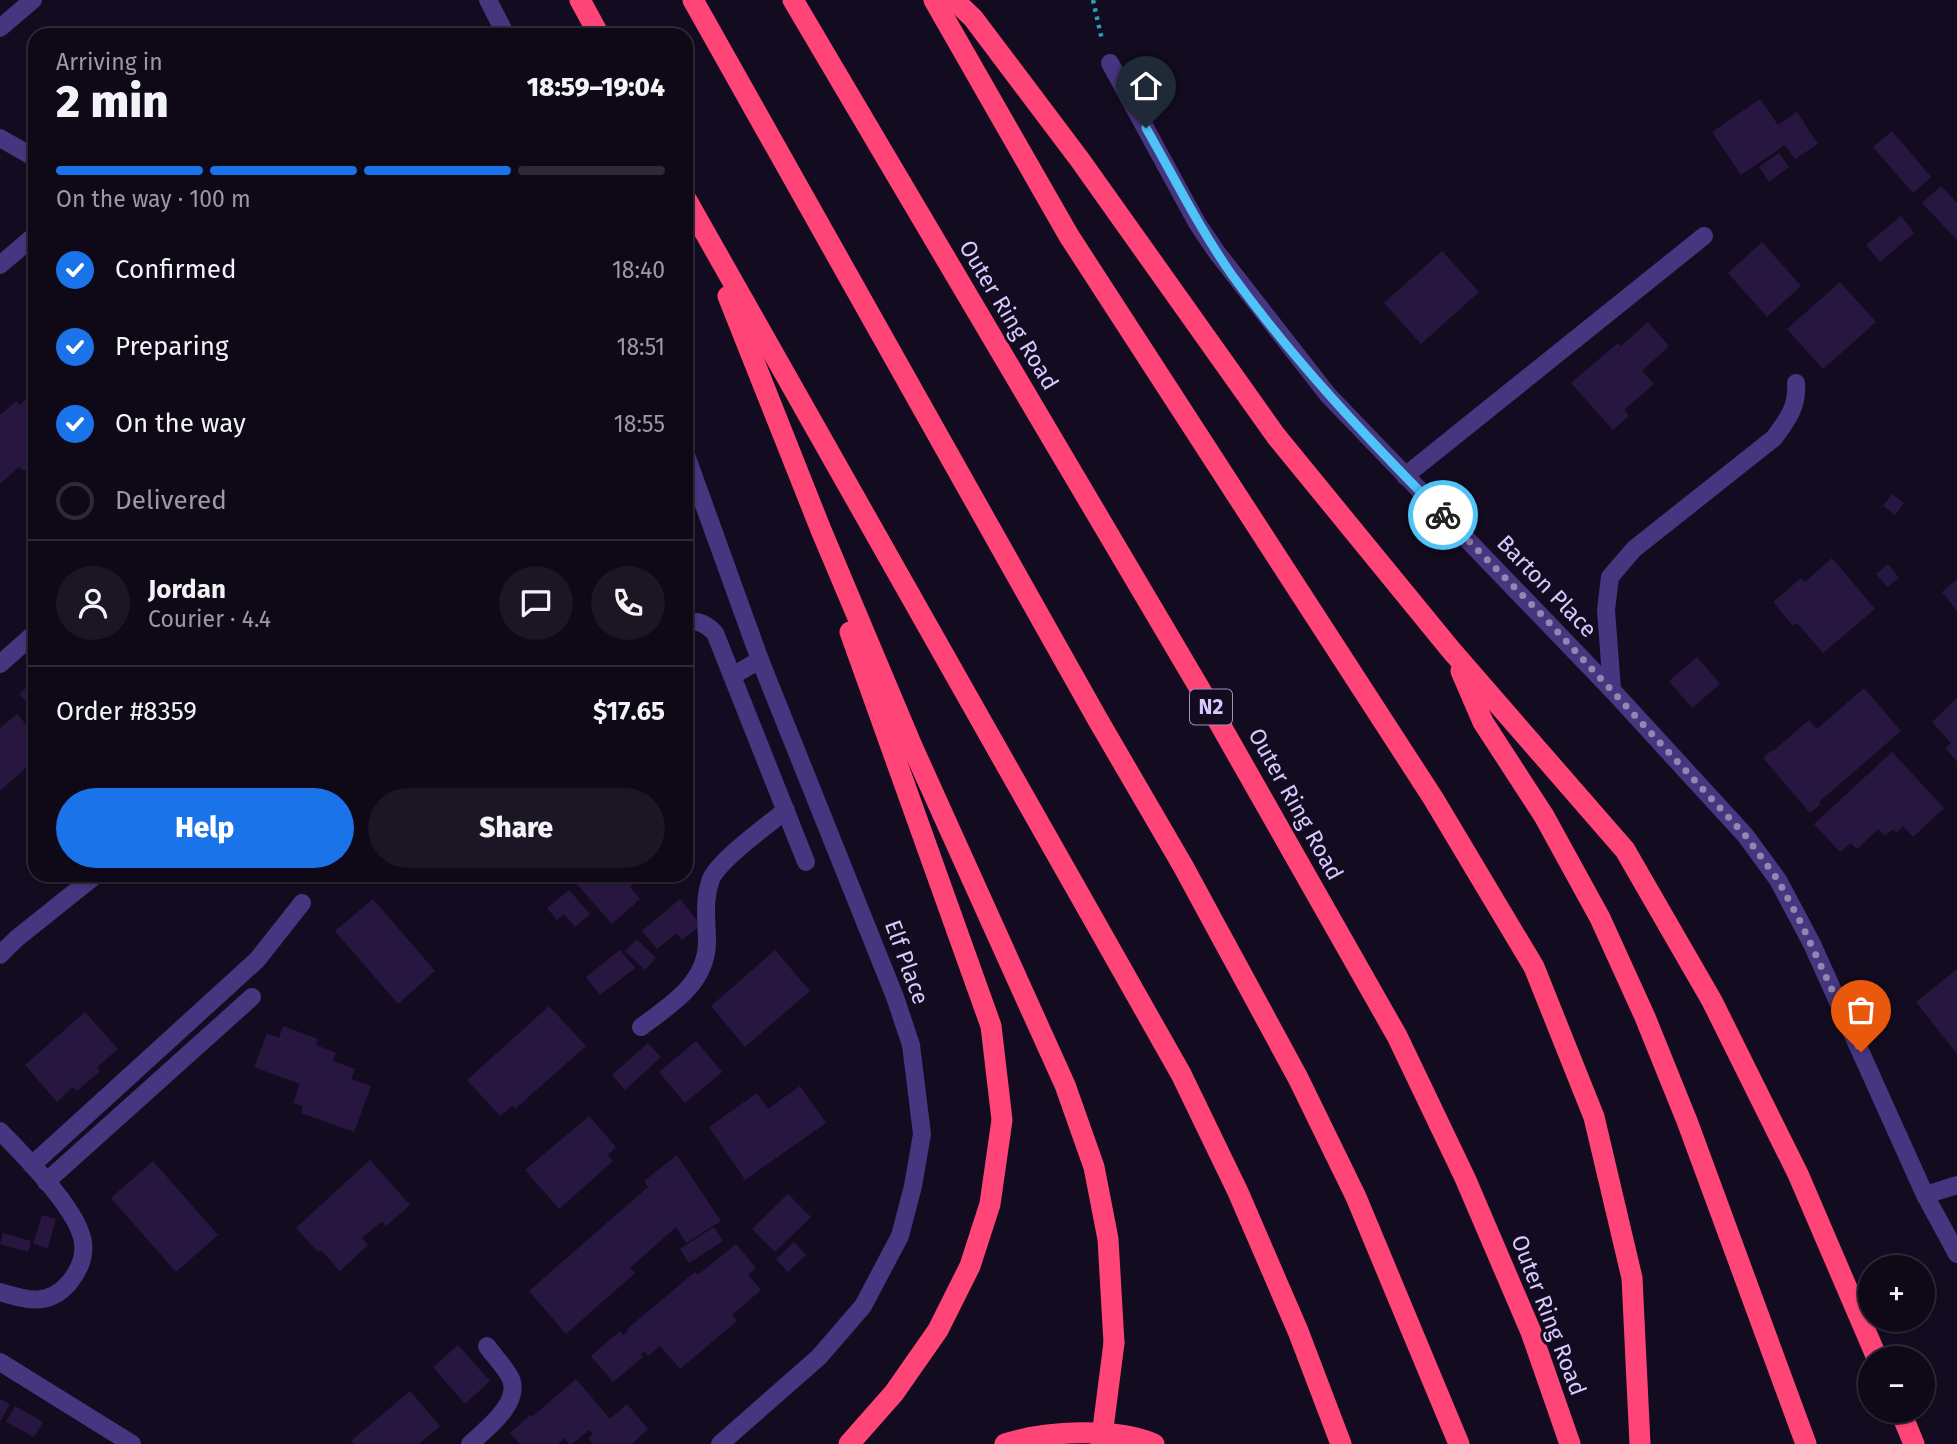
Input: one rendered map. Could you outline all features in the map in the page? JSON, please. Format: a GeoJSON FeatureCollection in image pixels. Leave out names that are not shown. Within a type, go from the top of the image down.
{"type":"FeatureCollection","features":[{"type":"Feature","properties":{"kind":"highway"},"geometry":{"type":"LineString","coordinates":[[580,0],[595,28]]}},
{"type":"Feature","properties":{"kind":"highway"},"geometry":{"type":"LineString","coordinates":[[694,0],[1098,720],[1183,866],[1298,1078],[1356,1197],[1459,1444]]}},
{"type":"Feature","properties":{"kind":"highway","name":"Outer Ring Road"},"geometry":{"type":"LineString","coordinates":[[793,0],[1200,688],[1397,1036],[1465,1178],[1531,1332],[1570,1444]]}},
{"type":"Feature","properties":{"kind":"highway"},"geometry":{"type":"LineString","coordinates":[[934,0],[1069,236],[1433,798],[1534,967],[1594,1117],[1632,1278],[1640,1444]]}},
{"type":"Feature","properties":{"kind":"highway"},"geometry":{"type":"LineString","coordinates":[[954,0],[973,18],[1080,160],[1276,436],[1451,650],[1625,850],[1725,1026],[1798,1174],[1872,1346]]}},
{"type":"Feature","properties":{"kind":"highway"},"geometry":{"type":"LineString","coordinates":[[693,212],[1181,1074],[1238,1192],[1293,1318],[1341,1444]]}},
{"type":"Feature","properties":{"kind":"highway"},"geometry":{"type":"LineString","coordinates":[[698,222],[821,530],[917,758],[1065,1085],[1094,1167],[1108,1239],[1114,1343],[1101,1444]]}},
{"type":"Feature","properties":{"kind":"highway"},"geometry":{"type":"LineString","coordinates":[[821,530],[829,576],[991,1027],[1002,1120],[990,1204],[970,1266],[938,1330],[894,1392],[849,1444]]}},
{"type":"Feature","properties":{"kind":"highway"},"geometry":{"type":"LineString","coordinates":[[1451,650],[1483,722],[1544,816],[1600,918],[1645,1017],[1687,1121],[1806,1444]]}},
{"type":"Feature","properties":{"kind":"highway"},"geometry":{"type":"LineString","coordinates":[[1905,1423],[1914,1444]]}},
{"type":"Feature","properties":{"kind":"highway"},"geometry":{"type":"LineString","coordinates":[[1005,1444],[1075,1432],[1142,1438],[1154,1444]]}},
{"type":"Feature","properties":{"kind":"street"},"geometry":{"type":"LineString","coordinates":[[0,28],[33,0]]}},
{"type":"Feature","properties":{"kind":"street"},"geometry":{"type":"LineString","coordinates":[[488,0],[502,28]]}},
{"type":"Feature","properties":{"kind":"street","name":"Barton Place"},"geometry":{"type":"LineString","coordinates":[[1110,63],[1198,223],[1233,276],[1328,395],[1612,690],[1745,835],[1778,880],[1833,988],[1925,1195],[1957,1254]]}},
{"type":"Feature","properties":{"kind":"street"},"geometry":{"type":"LineString","coordinates":[[0,138],[28,154]]}},
{"type":"Feature","properties":{"kind":"street"},"geometry":{"type":"LineString","coordinates":[[1405,476],[1704,236]]}},
{"type":"Feature","properties":{"kind":"street"},"geometry":{"type":"LineString","coordinates":[[0,265],[28,240]]}},
{"type":"Feature","properties":{"kind":"street"},"geometry":{"type":"LineString","coordinates":[[1612,690],[1606,610],[1610,577],[1634,548],[1774,438],[1790,416],[1797,399],[1796,383]]}},
{"type":"Feature","properties":{"kind":"street","name":"Elf Place"},"geometry":{"type":"LineString","coordinates":[[693,474],[760,660],[895,997],[911,1045],[922,1134],[913,1186],[900,1236],[863,1306],[819,1357],[720,1444]]}},
{"type":"Feature","properties":{"kind":"street"},"geometry":{"type":"LineString","coordinates":[[693,621],[707,625],[715,633],[806,862]]}},
{"type":"Feature","properties":{"kind":"street"},"geometry":{"type":"LineString","coordinates":[[0,664],[28,639]]}},
{"type":"Feature","properties":{"kind":"street"},"geometry":{"type":"LineString","coordinates":[[732,676],[760,660]]}},
{"type":"Feature","properties":{"kind":"street"},"geometry":{"type":"LineString","coordinates":[[640,1027],[681,998],[694,983],[705,962],[707,942],[704,916],[712,877],[730,857],[786,810]]}},
{"type":"Feature","properties":{"kind":"street"},"geometry":{"type":"LineString","coordinates":[[0,955],[87,882]]}},
{"type":"Feature","properties":{"kind":"street"},"geometry":{"type":"LineString","coordinates":[[32,1165],[257,960],[302,903]]}},
{"type":"Feature","properties":{"kind":"street"},"geometry":{"type":"LineString","coordinates":[[46,1182],[253,997]]}},
{"type":"Feature","properties":{"kind":"street"},"geometry":{"type":"LineString","coordinates":[[0,1131],[60,1198],[83,1242],[83,1255],[77,1270],[57,1296],[43,1300],[26,1299],[0,1292]]}},
{"type":"Feature","properties":{"kind":"street"},"geometry":{"type":"LineString","coordinates":[[1925,1195],[1957,1185]]}},
{"type":"Feature","properties":{"kind":"street"},"geometry":{"type":"LineString","coordinates":[[470,1444],[502,1415],[512,1390],[512,1380],[487,1346]]}},
{"type":"Feature","properties":{"kind":"street"},"geometry":{"type":"LineString","coordinates":[[0,1362],[132,1444]]}},
{"type":"Feature","properties":{"kind":"path"},"geometry":{"type":"LineString","coordinates":[[1093,0],[1101,39],[1110,63]]}},
{"type":"Feature","properties":{"kind":"building"},"geometry":{"type":"Polygon","coordinates":[[[1760,99],[1778,125],[1797,112],[1818,144],[1795,159],[1785,145],[1741,175],[1712,132],[1760,99]]]}},
{"type":"Feature","properties":{"kind":"building"},"geometry":{"type":"Polygon","coordinates":[[[1892,131],[1931,177],[1913,193],[1873,147],[1892,131]]]}},
{"type":"Feature","properties":{"kind":"building"},"geometry":{"type":"Polygon","coordinates":[[[1779,153],[1789,167],[1769,182],[1759,167],[1779,153]]]}},
{"type":"Feature","properties":{"kind":"building"},"geometry":{"type":"Polygon","coordinates":[[[1941,186],[1957,203],[1957,240],[1922,203],[1941,186]]]}},
{"type":"Feature","properties":{"kind":"building"},"geometry":{"type":"Polygon","coordinates":[[[1901,216],[1914,233],[1880,262],[1866,245],[1901,216]]]}},
{"type":"Feature","properties":{"kind":"building"},"geometry":{"type":"Polygon","coordinates":[[[1762,242],[1801,286],[1767,317],[1728,273],[1762,242]]]}},
{"type":"Feature","properties":{"kind":"building"},"geometry":{"type":"Polygon","coordinates":[[[1442,251],[1479,292],[1421,344],[1384,303],[1442,251]]]}},
{"type":"Feature","properties":{"kind":"building"},"geometry":{"type":"Polygon","coordinates":[[[1840,282],[1876,322],[1823,369],[1787,329],[1840,282]]]}},
{"type":"Feature","properties":{"kind":"building"},"geometry":{"type":"Polygon","coordinates":[[[1648,322],[1669,346],[1642,371],[1654,384],[1624,410],[1629,416],[1613,430],[1571,383],[1618,343],[1621,346],[1648,322]]]}},
{"type":"Feature","properties":{"kind":"building"},"geometry":{"type":"Polygon","coordinates":[[[28,398],[28,468],[24,471],[19,467],[0,484],[0,415],[16,401],[20,405],[28,398]]]}},
{"type":"Feature","properties":{"kind":"building"},"geometry":{"type":"Polygon","coordinates":[[[1892,494],[1904,503],[1895,515],[1883,506],[1892,494]]]}},
{"type":"Feature","properties":{"kind":"building"},"geometry":{"type":"Polygon","coordinates":[[[1832,558],[1875,609],[1823,653],[1797,623],[1793,626],[1773,602],[1801,578],[1805,582],[1832,558]]]}},
{"type":"Feature","properties":{"kind":"building"},"geometry":{"type":"Polygon","coordinates":[[[1888,564],[1899,578],[1887,587],[1876,574],[1888,564]]]}},
{"type":"Feature","properties":{"kind":"building"},"geometry":{"type":"Polygon","coordinates":[[[1957,579],[1957,611],[1942,592],[1957,579]]]}},
{"type":"Feature","properties":{"kind":"building"},"geometry":{"type":"Polygon","coordinates":[[[1697,657],[1720,684],[1692,708],[1669,681],[1697,657]]]}},
{"type":"Feature","properties":{"kind":"building"},"geometry":{"type":"Polygon","coordinates":[[[28,686],[28,704],[19,694],[28,686]]]}},
{"type":"Feature","properties":{"kind":"building"},"geometry":{"type":"Polygon","coordinates":[[[1864,688],[1901,731],[1819,802],[1821,804],[1810,813],[1763,758],[1809,720],[1817,729],[1864,688]]]}},
{"type":"Feature","properties":{"kind":"building"},"geometry":{"type":"Polygon","coordinates":[[[1957,698],[1957,761],[1945,748],[1951,743],[1932,722],[1957,698]]]}},
{"type":"Feature","properties":{"kind":"building"},"geometry":{"type":"Polygon","coordinates":[[[17,714],[28,727],[28,766],[0,791],[0,728],[17,714]]]}},
{"type":"Feature","properties":{"kind":"building"},"geometry":{"type":"Polygon","coordinates":[[[1892,752],[1944,808],[1913,837],[1903,826],[1896,833],[1893,829],[1885,836],[1878,829],[1857,849],[1851,843],[1840,852],[1814,824],[1892,752]]]}},
{"type":"Feature","properties":{"kind":"building"},"geometry":{"type":"Polygon","coordinates":[[[575,882],[635,882],[630,887],[640,899],[612,924],[575,882]]]}},
{"type":"Feature","properties":{"kind":"building"},"geometry":{"type":"Polygon","coordinates":[[[569,890],[590,914],[575,927],[564,914],[557,920],[547,908],[569,890]]]}},
{"type":"Feature","properties":{"kind":"building"},"geometry":{"type":"Polygon","coordinates":[[[373,899],[435,971],[398,1004],[335,931],[373,899]]]}},
{"type":"Feature","properties":{"kind":"building"},"geometry":{"type":"Polygon","coordinates":[[[680,899],[701,925],[682,940],[677,933],[657,949],[642,931],[680,899]]]}},
{"type":"Feature","properties":{"kind":"building"},"geometry":{"type":"Polygon","coordinates":[[[637,939],[656,958],[645,970],[625,951],[637,939]]]}},
{"type":"Feature","properties":{"kind":"building"},"geometry":{"type":"Polygon","coordinates":[[[620,950],[635,968],[600,995],[586,977],[620,950]]]}},
{"type":"Feature","properties":{"kind":"building"},"geometry":{"type":"Polygon","coordinates":[[[775,950],[810,991],[745,1047],[711,1006],[775,950]]]}},
{"type":"Feature","properties":{"kind":"building"},"geometry":{"type":"Polygon","coordinates":[[[1957,969],[1957,1054],[1916,1002],[1957,969]]]}},
{"type":"Feature","properties":{"kind":"building"},"geometry":{"type":"Polygon","coordinates":[[[549,1006],[586,1046],[515,1109],[512,1106],[500,1116],[467,1080],[549,1006]]]}},
{"type":"Feature","properties":{"kind":"building"},"geometry":{"type":"Polygon","coordinates":[[[85,1012],[118,1049],[97,1067],[100,1071],[77,1091],[73,1087],[57,1102],[25,1065],[85,1012]]]}},
{"type":"Feature","properties":{"kind":"building"},"geometry":{"type":"Polygon","coordinates":[[[283,1026],[318,1039],[316,1045],[336,1053],[333,1061],[355,1069],[351,1079],[371,1086],[354,1132],[301,1113],[303,1106],[293,1103],[300,1084],[254,1067],[267,1034],[279,1038],[283,1026]]]}},
{"type":"Feature","properties":{"kind":"building"},"geometry":{"type":"Polygon","coordinates":[[[696,1041],[722,1072],[685,1103],[659,1072],[696,1041]]]}},
{"type":"Feature","properties":{"kind":"building"},"geometry":{"type":"Polygon","coordinates":[[[648,1043],[661,1057],[625,1090],[612,1075],[648,1043]]]}},
{"type":"Feature","properties":{"kind":"building"},"geometry":{"type":"Polygon","coordinates":[[[800,1086],[826,1123],[745,1180],[709,1127],[757,1093],[768,1109],[800,1086]]]}},
{"type":"Feature","properties":{"kind":"building"},"geometry":{"type":"Polygon","coordinates":[[[589,1116],[616,1147],[608,1155],[613,1161],[559,1209],[525,1170],[589,1116]]]}},
{"type":"Feature","properties":{"kind":"building"},"geometry":{"type":"Polygon","coordinates":[[[677,1155],[721,1221],[686,1243],[676,1227],[630,1268],[635,1273],[566,1334],[529,1291],[648,1187],[644,1181],[677,1155]]]}},
{"type":"Feature","properties":{"kind":"building"},"geometry":{"type":"Polygon","coordinates":[[[370,1160],[410,1205],[386,1226],[382,1221],[362,1238],[368,1245],[340,1271],[296,1228],[370,1160]]]}},
{"type":"Feature","properties":{"kind":"building"},"geometry":{"type":"Polygon","coordinates":[[[153,1161],[218,1235],[176,1272],[111,1198],[153,1161]]]}},
{"type":"Feature","properties":{"kind":"building"},"geometry":{"type":"Polygon","coordinates":[[[788,1194],[811,1217],[775,1252],[752,1229],[788,1194]]]}},
{"type":"Feature","properties":{"kind":"building"},"geometry":{"type":"Polygon","coordinates":[[[42,1215],[56,1219],[48,1248],[33,1244],[42,1215]]]}},
{"type":"Feature","properties":{"kind":"building"},"geometry":{"type":"Polygon","coordinates":[[[714,1227],[723,1241],[689,1263],[680,1249],[714,1227]]]}},
{"type":"Feature","properties":{"kind":"building"},"geometry":{"type":"Polygon","coordinates":[[[3,1233],[31,1241],[28,1252],[0,1244],[3,1233]]]}},
{"type":"Feature","properties":{"kind":"building"},"geometry":{"type":"Polygon","coordinates":[[[794,1242],[806,1255],[788,1272],[776,1259],[794,1242]]]}},
{"type":"Feature","properties":{"kind":"building"},"geometry":{"type":"Polygon","coordinates":[[[736,1244],[756,1268],[748,1275],[761,1290],[732,1315],[737,1321],[680,1369],[660,1346],[648,1356],[644,1352],[641,1354],[643,1357],[613,1382],[591,1356],[620,1331],[623,1335],[695,1272],[698,1275],[736,1244]]]}},
{"type":"Feature","properties":{"kind":"building"},"geometry":{"type":"Polygon","coordinates":[[[458,1345],[490,1381],[465,1404],[433,1367],[458,1345]]]}},
{"type":"Feature","properties":{"kind":"building"},"geometry":{"type":"Polygon","coordinates":[[[576,1379],[610,1419],[627,1404],[648,1429],[632,1444],[592,1444],[588,1438],[593,1434],[589,1430],[572,1444],[564,1438],[558,1444],[520,1444],[510,1433],[576,1379]]]}},
{"type":"Feature","properties":{"kind":"building"},"geometry":{"type":"Polygon","coordinates":[[[410,1391],[440,1426],[419,1444],[354,1444],[351,1441],[410,1391]]]}},
{"type":"Feature","properties":{"kind":"building"},"geometry":{"type":"Polygon","coordinates":[[[0,1399],[10,1404],[0,1422],[0,1399]]]}},
{"type":"Feature","properties":{"kind":"building"},"geometry":{"type":"Polygon","coordinates":[[[15,1406],[43,1422],[34,1437],[6,1422],[15,1406]]]}},
{"type":"Feature","properties":{"kind":"way so far"},"geometry":{"type":"LineString","coordinates":[[1443,515],[1544,617],[1745,835],[1778,880],[1801,923],[1861,1052]]}},
{"type":"Feature","properties":{"kind":"route"},"geometry":{"type":"LineString","coordinates":[[1146,128],[1198,223],[1233,276],[1328,395],[1443,515]]}}]}
